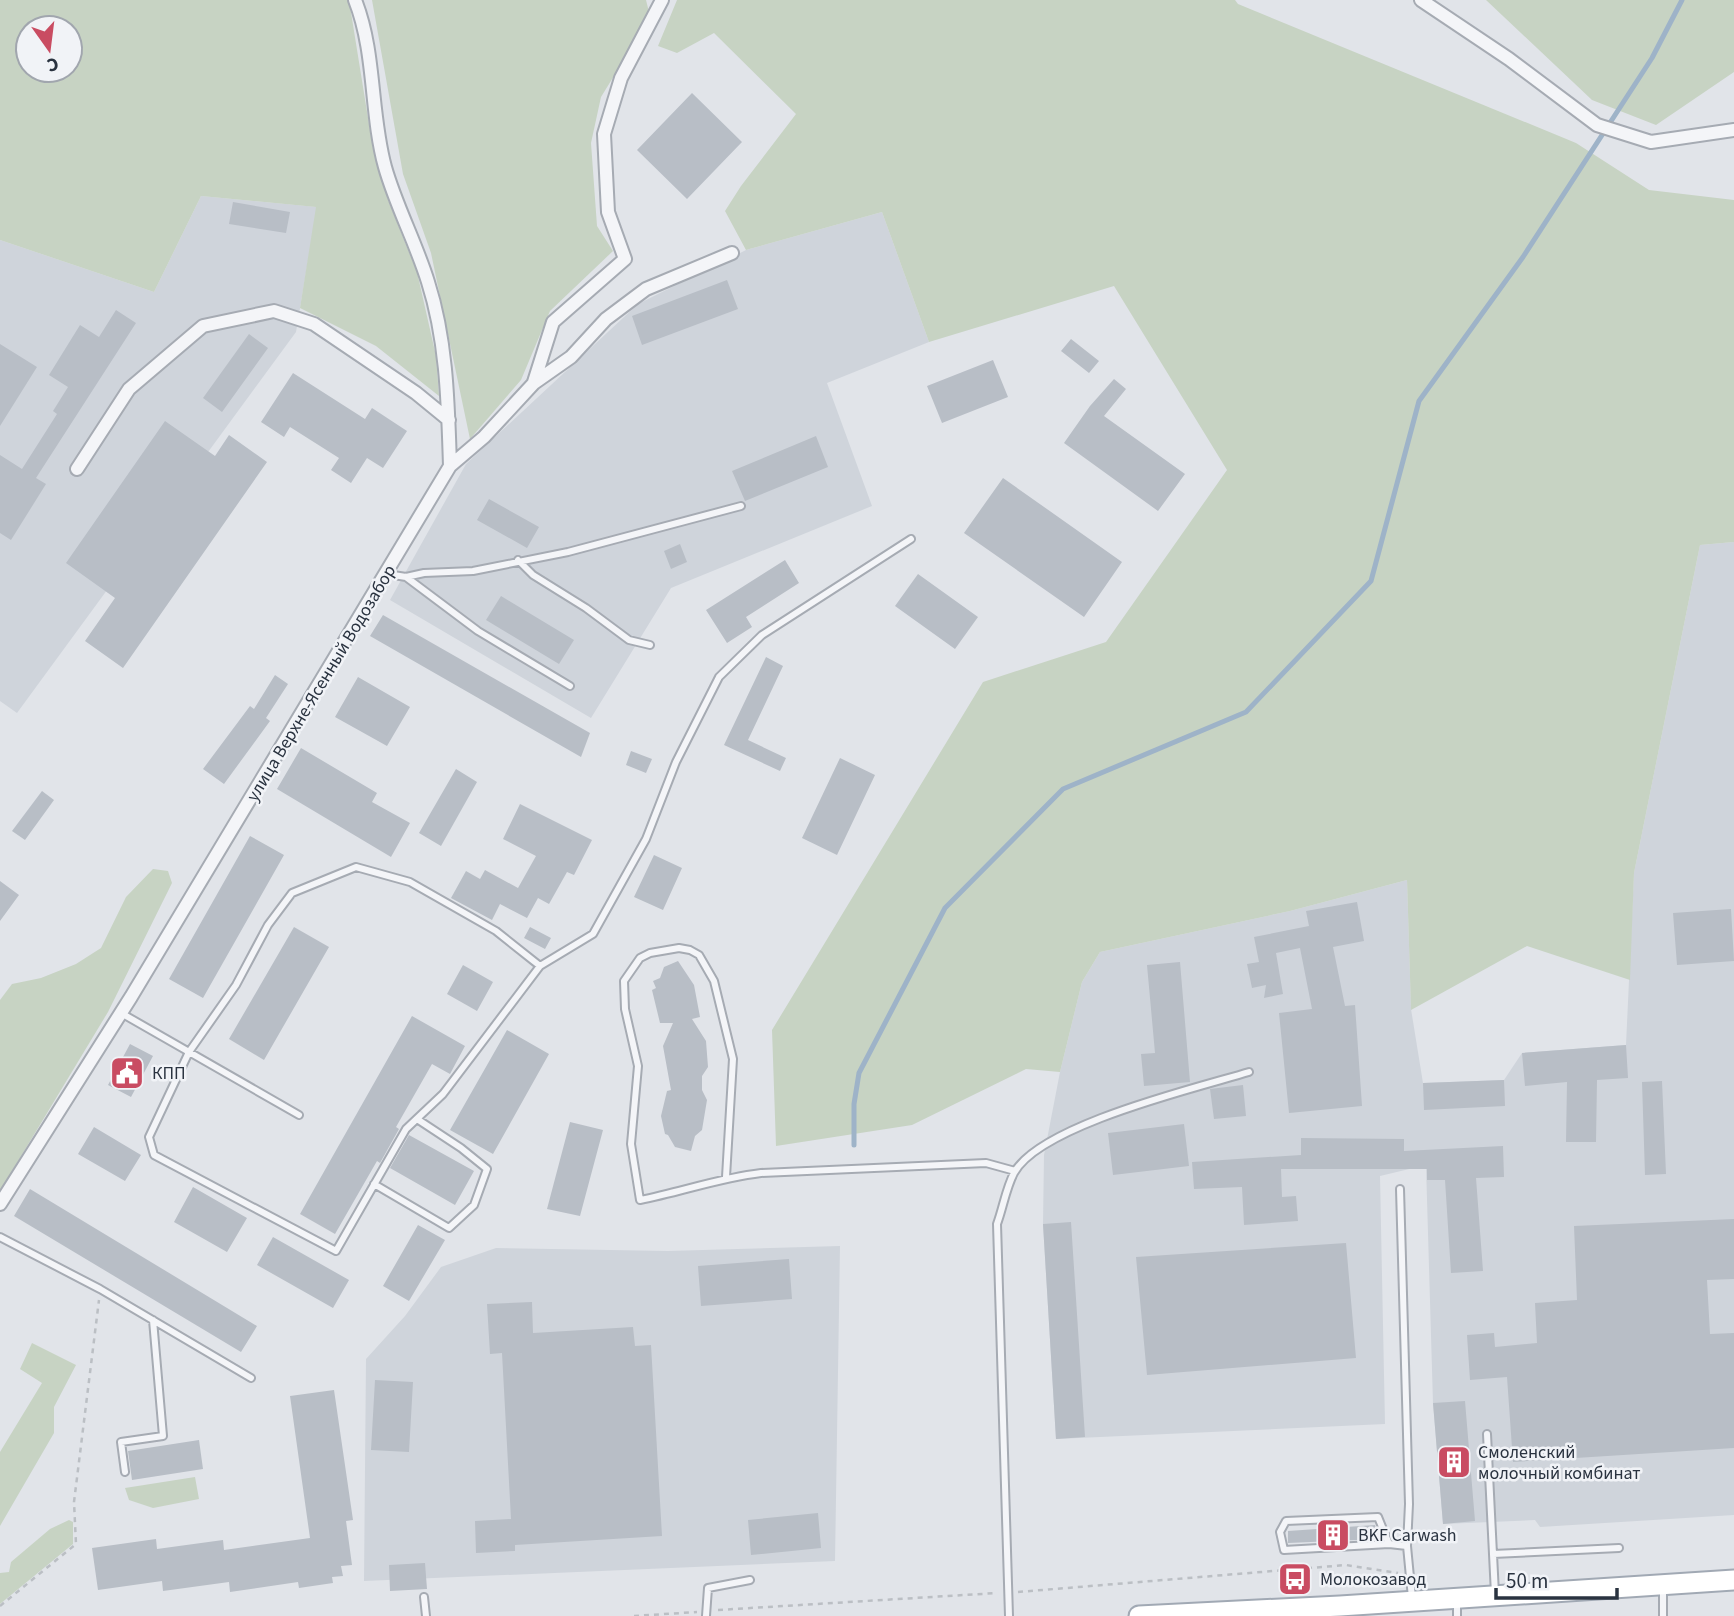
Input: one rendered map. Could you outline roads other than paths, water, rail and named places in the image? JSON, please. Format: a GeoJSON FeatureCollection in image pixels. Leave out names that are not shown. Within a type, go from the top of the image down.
{"type":"FeatureCollection","features":[{"type":"Feature","properties":{"kind":"main road"},"geometry":{"type":"LineString","coordinates":[[1139,1616],[1344,1611],[1412,1602],[1457,1607],[1495,1596],[1734,1580]]}},
{"type":"Feature","properties":{"kind":"street"},"geometry":{"type":"LineString","coordinates":[[355,0],[367,43],[385,167],[429,284],[444,357],[450,466]]}},
{"type":"Feature","properties":{"kind":"street"},"geometry":{"type":"LineString","coordinates":[[534,383],[553,322],[625,259],[608,212],[604,134],[621,78],[662,0]]}},
{"type":"Feature","properties":{"kind":"street"},"geometry":{"type":"LineString","coordinates":[[1420,0],[1509,59],[1597,125],[1651,142],[1734,130]]}},
{"type":"Feature","properties":{"kind":"street","name":"улица Верхне-Ясенный Водозабор"},"geometry":{"type":"LineString","coordinates":[[0,1204],[121,1013],[450,466],[484,437],[534,383],[571,357],[606,319],[646,289],[732,253]]}},
{"type":"Feature","properties":{"kind":"street"},"geometry":{"type":"LineString","coordinates":[[77,469],[129,389],[203,326],[274,311],[314,324],[407,386],[449,420]]}},
{"type":"Feature","properties":{"kind":"lane"},"geometry":{"type":"LineString","coordinates":[[387,574],[406,577],[437,572],[472,571],[568,552],[741,506]]}},
{"type":"Feature","properties":{"kind":"lane"},"geometry":{"type":"LineString","coordinates":[[540,966],[496,931],[410,882],[356,867],[292,892],[268,925],[236,985],[189,1052],[149,1137],[154,1155],[336,1251],[406,1129],[443,1094],[540,966],[593,934],[646,839],[676,762],[719,677],[762,635],[911,539]]}},
{"type":"Feature","properties":{"kind":"lane"},"geometry":{"type":"LineString","coordinates":[[518,561],[533,575],[586,608],[629,640],[650,645]]}},
{"type":"Feature","properties":{"kind":"lane"},"geometry":{"type":"LineString","coordinates":[[406,577],[478,631],[570,686]]}},
{"type":"Feature","properties":{"kind":"lane"},"geometry":{"type":"LineString","coordinates":[[726,1177],[733,1059],[714,981],[699,955],[690,950],[679,948],[650,953],[640,958],[624,981],[625,1009],[638,1066],[631,1144],[640,1200],[726,1177],[761,1173],[986,1163],[1015,1171]]}},
{"type":"Feature","properties":{"kind":"lane"},"geometry":{"type":"LineString","coordinates":[[121,1013],[299,1115]]}},
{"type":"Feature","properties":{"kind":"lane"},"geometry":{"type":"LineString","coordinates":[[1009,1616],[997,1224],[1015,1171],[1041,1146],[1111,1112],[1249,1072]]}},
{"type":"Feature","properties":{"kind":"lane"},"geometry":{"type":"LineString","coordinates":[[374,1184],[449,1228],[474,1205],[487,1170],[461,1148],[417,1119]]}},
{"type":"Feature","properties":{"kind":"lane"},"geometry":{"type":"LineString","coordinates":[[1400,1189],[1409,1504],[1407,1546],[1412,1602]]}},
{"type":"Feature","properties":{"kind":"lane"},"geometry":{"type":"LineString","coordinates":[[0,1237],[100,1290],[251,1378]]}},
{"type":"Feature","properties":{"kind":"lane"},"geometry":{"type":"LineString","coordinates":[[125,1472],[121,1442],[163,1436],[153,1320]]}},
{"type":"Feature","properties":{"kind":"lane"},"geometry":{"type":"LineString","coordinates":[[1487,1434],[1495,1596]]}},
{"type":"Feature","properties":{"kind":"lane"},"geometry":{"type":"LineString","coordinates":[[1389,1544],[1378,1517],[1286,1521],[1280,1532],[1284,1549],[1389,1544],[1407,1546]]}},
{"type":"Feature","properties":{"kind":"lane"},"geometry":{"type":"LineString","coordinates":[[1493,1554],[1619,1548]]}},
{"type":"Feature","properties":{"kind":"lane"},"geometry":{"type":"LineString","coordinates":[[706,1613],[708,1588],[750,1580]]}},
{"type":"Feature","properties":{"kind":"lane"},"geometry":{"type":"LineString","coordinates":[[1663,1585],[1663,1616]]}},
{"type":"Feature","properties":{"kind":"lane"},"geometry":{"type":"LineString","coordinates":[[424,1597],[426,1616]]}},
{"type":"Feature","properties":{"kind":"waterway"},"geometry":{"type":"LineString","coordinates":[[854,1145],[854,1104],[859,1073],[945,908],[1063,789],[1246,712],[1371,581],[1419,401],[1523,257],[1652,58],[1682,0]]}},
{"type":"Feature","properties":{"kind":"place","name":"КПП"},"geometry":{"type":"Point","coordinates":[127,1073]}},
{"type":"Feature","properties":{"kind":"place","name":"Смоленский молочный комбинат"},"geometry":{"type":"Point","coordinates":[1454,1462]}},
{"type":"Feature","properties":{"kind":"place","name":"BKF Carwash"},"geometry":{"type":"Point","coordinates":[1333,1535]}},
{"type":"Feature","properties":{"kind":"place","name":"Молокозавод"},"geometry":{"type":"Point","coordinates":[1295,1579]}}]}
